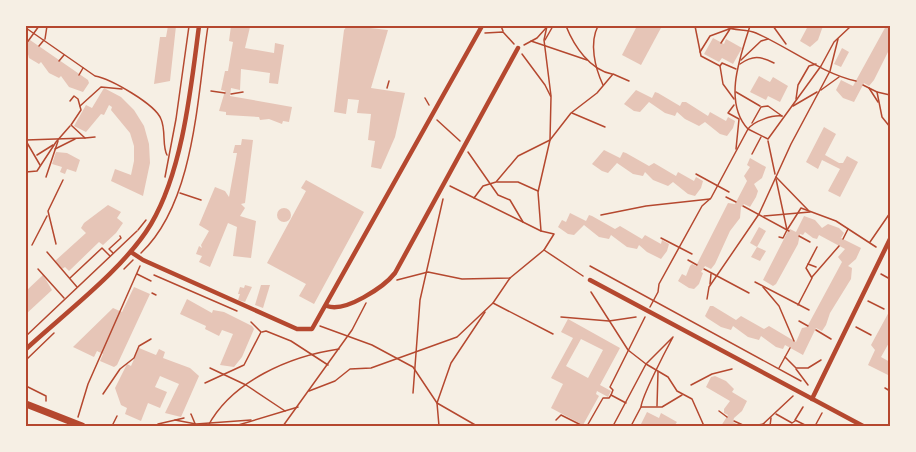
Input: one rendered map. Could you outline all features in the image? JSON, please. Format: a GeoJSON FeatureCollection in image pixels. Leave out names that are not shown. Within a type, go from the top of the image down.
{"type":"FeatureCollection","features":[{"type":"Feature","properties":{"kind":"main road"},"geometry":{"type":"LineString","coordinates":[[26,404],[82,426]]}},
{"type":"Feature","properties":{"kind":"street"},"geometry":{"type":"LineString","coordinates":[[26,349],[131,252],[158,212],[170,179],[183,124],[199,26]]}},
{"type":"Feature","properties":{"kind":"street"},"geometry":{"type":"LineString","coordinates":[[131,252],[143,260],[297,329],[305,331],[316,325],[482,26]]}},
{"type":"Feature","properties":{"kind":"street"},"geometry":{"type":"LineString","coordinates":[[327,306],[336,307],[371,294],[387,283],[518,48]]}},
{"type":"Feature","properties":{"kind":"street"},"geometry":{"type":"LineString","coordinates":[[812,399],[891,239]]}},
{"type":"Feature","properties":{"kind":"street"},"geometry":{"type":"LineString","coordinates":[[590,280],[863,426]]}},
{"type":"Feature","properties":{"kind":"path"},"geometry":{"type":"LineString","coordinates":[[26,44],[39,26]]}},
{"type":"Feature","properties":{"kind":"path"},"geometry":{"type":"LineString","coordinates":[[39,46],[48,35],[47,26]]}},
{"type":"Feature","properties":{"kind":"path"},"geometry":{"type":"LineString","coordinates":[[165,178],[189,26]]}},
{"type":"Feature","properties":{"kind":"path"},"geometry":{"type":"LineString","coordinates":[[390,26],[396,27]]}},
{"type":"Feature","properties":{"kind":"path"},"geometry":{"type":"LineString","coordinates":[[501,26],[503,32],[518,48],[545,85],[551,97]]}},
{"type":"Feature","properties":{"kind":"path"},"geometry":{"type":"LineString","coordinates":[[518,48],[531,41],[547,26]]}},
{"type":"Feature","properties":{"kind":"path"},"geometry":{"type":"LineString","coordinates":[[541,231],[538,192],[550,140],[551,97],[544,47],[547,26]]}},
{"type":"Feature","properties":{"kind":"path"},"geometry":{"type":"LineString","coordinates":[[544,42],[553,26]]}},
{"type":"Feature","properties":{"kind":"path"},"geometry":{"type":"LineString","coordinates":[[566,26],[587,60],[597,69],[629,81]]}},
{"type":"Feature","properties":{"kind":"path"},"geometry":{"type":"LineString","coordinates":[[598,26],[594,34],[593,48],[603,86]]}},
{"type":"Feature","properties":{"kind":"path"},"geometry":{"type":"LineString","coordinates":[[695,26],[701,56],[720,66]]}},
{"type":"Feature","properties":{"kind":"path"},"geometry":{"type":"LineString","coordinates":[[725,26],[730,29]]}},
{"type":"Feature","properties":{"kind":"path"},"geometry":{"type":"LineString","coordinates":[[750,26],[737,69],[734,105],[728,113],[748,129],[768,139]]}},
{"type":"Feature","properties":{"kind":"path"},"geometry":{"type":"LineString","coordinates":[[773,26],[787,46]]}},
{"type":"Feature","properties":{"kind":"path"},"geometry":{"type":"LineString","coordinates":[[788,230],[768,139],[782,116],[796,101],[821,66],[838,38],[850,26]]}},
{"type":"Feature","properties":{"kind":"path"},"geometry":{"type":"LineString","coordinates":[[26,28],[95,76],[107,78],[159,116],[165,154],[168,156]]}},
{"type":"Feature","properties":{"kind":"path"},"geometry":{"type":"LineString","coordinates":[[700,52],[710,36],[730,29],[749,30],[787,46],[840,76],[856,81]]}},
{"type":"Feature","properties":{"kind":"path"},"geometry":{"type":"LineString","coordinates":[[721,43],[730,29]]}},
{"type":"Feature","properties":{"kind":"path"},"geometry":{"type":"LineString","coordinates":[[479,32],[503,32]]}},
{"type":"Feature","properties":{"kind":"path"},"geometry":{"type":"LineString","coordinates":[[710,287],[759,214],[830,71],[838,38]]}},
{"type":"Feature","properties":{"kind":"path"},"geometry":{"type":"LineString","coordinates":[[741,60],[761,41],[771,39]]}},
{"type":"Feature","properties":{"kind":"path"},"geometry":{"type":"LineString","coordinates":[[531,41],[544,47],[570,52],[587,60]]}},
{"type":"Feature","properties":{"kind":"path"},"geometry":{"type":"LineString","coordinates":[[59,61],[64,54]]}},
{"type":"Feature","properties":{"kind":"path"},"geometry":{"type":"LineString","coordinates":[[739,65],[752,57],[762,57],[774,63]]}},
{"type":"Feature","properties":{"kind":"path"},"geometry":{"type":"LineString","coordinates":[[720,66],[722,63],[737,69]]}},
{"type":"Feature","properties":{"kind":"path"},"geometry":{"type":"LineString","coordinates":[[796,101],[801,78],[809,66],[816,64]]}},
{"type":"Feature","properties":{"kind":"path"},"geometry":{"type":"LineString","coordinates":[[720,66],[723,84],[735,99]]}},
{"type":"Feature","properties":{"kind":"path"},"geometry":{"type":"LineString","coordinates":[[79,75],[84,68]]}},
{"type":"Feature","properties":{"kind":"path"},"geometry":{"type":"LineString","coordinates":[[496,182],[518,156],[550,140],[571,112],[603,86],[613,74]]}},
{"type":"Feature","properties":{"kind":"path"},"geometry":{"type":"LineString","coordinates":[[792,106],[840,76]]}},
{"type":"Feature","properties":{"kind":"path"},"geometry":{"type":"LineString","coordinates":[[387,88],[389,81]]}},
{"type":"Feature","properties":{"kind":"path"},"geometry":{"type":"LineString","coordinates":[[863,85],[877,92],[890,94]]}},
{"type":"Feature","properties":{"kind":"path"},"geometry":{"type":"LineString","coordinates":[[26,172],[37,171],[54,144],[71,125],[80,107],[101,87],[114,86],[125,90]]}},
{"type":"Feature","properties":{"kind":"path"},"geometry":{"type":"LineString","coordinates":[[868,88],[878,102]]}},
{"type":"Feature","properties":{"kind":"path"},"geometry":{"type":"LineString","coordinates":[[211,91],[225,93]]}},
{"type":"Feature","properties":{"kind":"path"},"geometry":{"type":"LineString","coordinates":[[231,94],[243,92]]}},
{"type":"Feature","properties":{"kind":"path"},"geometry":{"type":"LineString","coordinates":[[735,92],[761,107],[768,106],[782,116]]}},
{"type":"Feature","properties":{"kind":"path"},"geometry":{"type":"LineString","coordinates":[[877,92],[882,117],[891,127]]}},
{"type":"Feature","properties":{"kind":"path"},"geometry":{"type":"LineString","coordinates":[[70,101],[74,96],[80,107]]}},
{"type":"Feature","properties":{"kind":"path"},"geometry":{"type":"LineString","coordinates":[[425,98],[446,130],[464,145],[498,195],[510,200],[523,223]]}},
{"type":"Feature","properties":{"kind":"path"},"geometry":{"type":"LineString","coordinates":[[734,105],[739,120],[736,151]]}},
{"type":"Feature","properties":{"kind":"path"},"geometry":{"type":"LineString","coordinates":[[611,395],[610,387],[654,301],[659,284],[702,206],[711,198],[761,107]]}},
{"type":"Feature","properties":{"kind":"path"},"geometry":{"type":"LineString","coordinates":[[571,112],[605,127]]}},
{"type":"Feature","properties":{"kind":"path"},"geometry":{"type":"LineString","coordinates":[[751,125],[782,116]]}},
{"type":"Feature","properties":{"kind":"path"},"geometry":{"type":"LineString","coordinates":[[71,125],[85,138]]}},
{"type":"Feature","properties":{"kind":"path"},"geometry":{"type":"LineString","coordinates":[[752,154],[761,136]]}},
{"type":"Feature","properties":{"kind":"path"},"geometry":{"type":"LineString","coordinates":[[26,140],[95,137]]}},
{"type":"Feature","properties":{"kind":"path"},"geometry":{"type":"LineString","coordinates":[[55,150],[76,138]]}},
{"type":"Feature","properties":{"kind":"path"},"geometry":{"type":"LineString","coordinates":[[46,177],[58,139]]}},
{"type":"Feature","properties":{"kind":"path"},"geometry":{"type":"LineString","coordinates":[[26,140],[41,165]]}},
{"type":"Feature","properties":{"kind":"path"},"geometry":{"type":"LineString","coordinates":[[36,156],[54,144]]}},
{"type":"Feature","properties":{"kind":"path"},"geometry":{"type":"LineString","coordinates":[[696,174],[729,192]]}},
{"type":"Feature","properties":{"kind":"path"},"geometry":{"type":"LineString","coordinates":[[776,176],[810,211]]}},
{"type":"Feature","properties":{"kind":"path"},"geometry":{"type":"LineString","coordinates":[[32,245],[63,180]]}},
{"type":"Feature","properties":{"kind":"path"},"geometry":{"type":"LineString","coordinates":[[474,198],[483,186],[496,182],[518,182],[535,188],[538,192]]}},
{"type":"Feature","properties":{"kind":"path"},"geometry":{"type":"LineString","coordinates":[[309,391],[335,381],[350,369],[371,368],[415,350],[457,337],[493,303],[510,278],[544,250],[554,234],[523,223],[444,183],[441,219],[420,300],[415,350],[413,367],[413,393]]}},
{"type":"Feature","properties":{"kind":"path"},"geometry":{"type":"LineString","coordinates":[[180,192],[201,200]]}},
{"type":"Feature","properties":{"kind":"path"},"geometry":{"type":"LineString","coordinates":[[726,197],[736,202]]}},
{"type":"Feature","properties":{"kind":"path"},"geometry":{"type":"LineString","coordinates":[[601,215],[646,206],[711,198]]}},
{"type":"Feature","properties":{"kind":"path"},"geometry":{"type":"LineString","coordinates":[[743,206],[788,230]]}},
{"type":"Feature","properties":{"kind":"path"},"geometry":{"type":"LineString","coordinates":[[779,237],[783,237],[801,208],[849,228],[876,247]]}},
{"type":"Feature","properties":{"kind":"path"},"geometry":{"type":"LineString","coordinates":[[763,216],[785,216],[810,211]]}},
{"type":"Feature","properties":{"kind":"path"},"geometry":{"type":"LineString","coordinates":[[870,243],[891,213]]}},
{"type":"Feature","properties":{"kind":"path"},"geometry":{"type":"LineString","coordinates":[[48,214],[56,244]]}},
{"type":"Feature","properties":{"kind":"path"},"geometry":{"type":"LineString","coordinates":[[27,335],[138,231],[146,220]]}},
{"type":"Feature","properties":{"kind":"path"},"geometry":{"type":"LineString","coordinates":[[843,238],[849,228]]}},
{"type":"Feature","properties":{"kind":"path"},"geometry":{"type":"LineString","coordinates":[[138,231],[152,242]]}},
{"type":"Feature","properties":{"kind":"path"},"geometry":{"type":"LineString","coordinates":[[113,254],[109,249],[121,238],[120,236]]}},
{"type":"Feature","properties":{"kind":"path"},"geometry":{"type":"LineString","coordinates":[[799,236],[810,242]]}},
{"type":"Feature","properties":{"kind":"path"},"geometry":{"type":"LineString","coordinates":[[661,238],[692,254]]}},
{"type":"Feature","properties":{"kind":"path"},"geometry":{"type":"LineString","coordinates":[[812,278],[806,268],[818,246]]}},
{"type":"Feature","properties":{"kind":"path"},"geometry":{"type":"LineString","coordinates":[[798,304],[817,268],[828,261],[839,246]]}},
{"type":"Feature","properties":{"kind":"path"},"geometry":{"type":"LineString","coordinates":[[70,278],[102,248],[110,256]]}},
{"type":"Feature","properties":{"kind":"path"},"geometry":{"type":"LineString","coordinates":[[544,250],[583,276]]}},
{"type":"Feature","properties":{"kind":"path"},"geometry":{"type":"LineString","coordinates":[[47,252],[77,287]]}},
{"type":"Feature","properties":{"kind":"path"},"geometry":{"type":"LineString","coordinates":[[77,418],[88,384],[143,260]]}},
{"type":"Feature","properties":{"kind":"path"},"geometry":{"type":"LineString","coordinates":[[688,260],[697,265]]}},
{"type":"Feature","properties":{"kind":"path"},"geometry":{"type":"LineString","coordinates":[[808,264],[817,268]]}},
{"type":"Feature","properties":{"kind":"path"},"geometry":{"type":"LineString","coordinates":[[590,266],[801,381],[800,372]]}},
{"type":"Feature","properties":{"kind":"path"},"geometry":{"type":"LineString","coordinates":[[38,269],[64,299]]}},
{"type":"Feature","properties":{"kind":"path"},"geometry":{"type":"LineString","coordinates":[[704,269],[749,293]]}},
{"type":"Feature","properties":{"kind":"path"},"geometry":{"type":"LineString","coordinates":[[387,283],[428,272],[462,279],[510,278]]}},
{"type":"Feature","properties":{"kind":"path"},"geometry":{"type":"LineString","coordinates":[[707,298],[710,272]]}},
{"type":"Feature","properties":{"kind":"path"},"geometry":{"type":"LineString","coordinates":[[136,274],[151,281]]}},
{"type":"Feature","properties":{"kind":"path"},"geometry":{"type":"LineString","coordinates":[[881,274],[891,279]]}},
{"type":"Feature","properties":{"kind":"path"},"geometry":{"type":"LineString","coordinates":[[154,275],[237,311]]}},
{"type":"Feature","properties":{"kind":"path"},"geometry":{"type":"LineString","coordinates":[[755,282],[809,310]]}},
{"type":"Feature","properties":{"kind":"path"},"geometry":{"type":"LineString","coordinates":[[763,286],[779,306],[794,341]]}},
{"type":"Feature","properties":{"kind":"path"},"geometry":{"type":"LineString","coordinates":[[591,292],[628,350],[668,377],[683,394],[692,399],[704,426]]}},
{"type":"Feature","properties":{"kind":"path"},"geometry":{"type":"LineString","coordinates":[[152,293],[156,295]]}},
{"type":"Feature","properties":{"kind":"path"},"geometry":{"type":"LineString","coordinates":[[283,426],[347,338],[371,294]]}},
{"type":"Feature","properties":{"kind":"path"},"geometry":{"type":"LineString","coordinates":[[868,301],[884,309]]}},
{"type":"Feature","properties":{"kind":"path"},"geometry":{"type":"LineString","coordinates":[[493,303],[553,334]]}},
{"type":"Feature","properties":{"kind":"path"},"geometry":{"type":"LineString","coordinates":[[437,403],[451,363],[487,309]]}},
{"type":"Feature","properties":{"kind":"path"},"geometry":{"type":"LineString","coordinates":[[561,317],[609,321],[636,317]]}},
{"type":"Feature","properties":{"kind":"path"},"geometry":{"type":"LineString","coordinates":[[799,321],[808,326]]}},
{"type":"Feature","properties":{"kind":"path"},"geometry":{"type":"LineString","coordinates":[[251,322],[261,332],[277,335],[328,365]]}},
{"type":"Feature","properties":{"kind":"path"},"geometry":{"type":"LineString","coordinates":[[316,325],[347,338],[372,345],[413,367],[437,403],[440,426]]}},
{"type":"Feature","properties":{"kind":"path"},"geometry":{"type":"LineString","coordinates":[[856,327],[871,335]]}},
{"type":"Feature","properties":{"kind":"path"},"geometry":{"type":"LineString","coordinates":[[26,330],[27,335]]}},
{"type":"Feature","properties":{"kind":"path"},"geometry":{"type":"LineString","coordinates":[[816,330],[831,339]]}},
{"type":"Feature","properties":{"kind":"path"},"geometry":{"type":"LineString","coordinates":[[205,383],[227,375],[244,365],[261,332]]}},
{"type":"Feature","properties":{"kind":"path"},"geometry":{"type":"LineString","coordinates":[[613,426],[646,364],[673,337],[631,426]]}},
{"type":"Feature","properties":{"kind":"path"},"geometry":{"type":"LineString","coordinates":[[103,394],[120,369],[134,358],[139,346],[151,339]]}},
{"type":"Feature","properties":{"kind":"path"},"geometry":{"type":"LineString","coordinates":[[779,369],[790,348]]}},
{"type":"Feature","properties":{"kind":"path"},"geometry":{"type":"LineString","coordinates":[[209,425],[228,398],[246,385],[310,353],[339,349]]}},
{"type":"Feature","properties":{"kind":"path"},"geometry":{"type":"LineString","coordinates":[[785,357],[800,372],[808,385]]}},
{"type":"Feature","properties":{"kind":"path"},"geometry":{"type":"LineString","coordinates":[[796,368],[808,368],[821,360]]}},
{"type":"Feature","properties":{"kind":"path"},"geometry":{"type":"LineString","coordinates":[[210,368],[246,385],[285,411]]}},
{"type":"Feature","properties":{"kind":"path"},"geometry":{"type":"LineString","coordinates":[[691,385],[712,374],[732,369]]}},
{"type":"Feature","properties":{"kind":"path"},"geometry":{"type":"LineString","coordinates":[[657,407],[658,371]]}},
{"type":"Feature","properties":{"kind":"path"},"geometry":{"type":"LineString","coordinates":[[26,386],[46,396],[46,401]]}},
{"type":"Feature","properties":{"kind":"path"},"geometry":{"type":"LineString","coordinates":[[885,388],[891,391]]}},
{"type":"Feature","properties":{"kind":"path"},"geometry":{"type":"LineString","coordinates":[[761,426],[776,414],[796,391]]}},
{"type":"Feature","properties":{"kind":"path"},"geometry":{"type":"LineString","coordinates":[[641,408],[662,408],[683,394]]}},
{"type":"Feature","properties":{"kind":"path"},"geometry":{"type":"LineString","coordinates":[[611,395],[626,403]]}},
{"type":"Feature","properties":{"kind":"path"},"geometry":{"type":"LineString","coordinates":[[587,426],[603,398],[609,398],[611,395]]}},
{"type":"Feature","properties":{"kind":"path"},"geometry":{"type":"LineString","coordinates":[[437,403],[477,426]]}},
{"type":"Feature","properties":{"kind":"path"},"geometry":{"type":"LineString","coordinates":[[815,426],[825,406]]}},
{"type":"Feature","properties":{"kind":"path"},"geometry":{"type":"LineString","coordinates":[[236,426],[298,407]]}},
{"type":"Feature","properties":{"kind":"path"},"geometry":{"type":"LineString","coordinates":[[776,414],[792,423],[803,407]]}},
{"type":"Feature","properties":{"kind":"path"},"geometry":{"type":"LineString","coordinates":[[719,411],[727,417]]}},
{"type":"Feature","properties":{"kind":"path"},"geometry":{"type":"LineString","coordinates":[[191,414],[196,425]]}},
{"type":"Feature","properties":{"kind":"path"},"geometry":{"type":"LineString","coordinates":[[556,420],[561,415],[583,426]]}},
{"type":"Feature","properties":{"kind":"path"},"geometry":{"type":"LineString","coordinates":[[112,426],[117,416]]}},
{"type":"Feature","properties":{"kind":"path"},"geometry":{"type":"LineString","coordinates":[[770,426],[771,417]]}},
{"type":"Feature","properties":{"kind":"path"},"geometry":{"type":"LineString","coordinates":[[158,424],[184,418]]}},
{"type":"Feature","properties":{"kind":"path"},"geometry":{"type":"LineString","coordinates":[[175,420],[196,425],[209,425],[251,420]]}},
{"type":"Feature","properties":{"kind":"path"},"geometry":{"type":"LineString","coordinates":[[795,420],[807,426]]}},
{"type":"Feature","properties":{"kind":"path"},"geometry":{"type":"LineString","coordinates":[[734,421],[745,426]]}},
{"type":"Feature","properties":{"kind":"path"},"geometry":{"type":"LineString","coordinates":[[752,426],[764,423]]}},
{"type":"Feature","properties":{"kind":"building"},"geometry":{"type":"Polygon","coordinates":[[[168,26],[176,26],[170,81],[154,84],[160,37],[166,37],[168,26]]]}},
{"type":"Feature","properties":{"kind":"building"},"geometry":{"type":"Polygon","coordinates":[[[231,26],[250,27],[245,48],[274,53],[275,43],[284,45],[278,84],[269,83],[270,73],[241,69],[240,90],[231,88],[230,96],[292,107],[289,122],[283,121],[282,124],[269,119],[260,120],[259,117],[226,115],[226,112],[219,111],[225,91],[221,90],[225,71],[228,71],[233,42],[229,41],[231,26]]]}},
{"type":"Feature","properties":{"kind":"building"},"geometry":{"type":"Polygon","coordinates":[[[347,26],[370,26],[370,28],[388,30],[371,88],[405,93],[395,137],[381,169],[371,167],[375,141],[368,140],[371,114],[357,113],[359,100],[348,99],[346,114],[334,112],[344,30],[347,26]]]}},
{"type":"Feature","properties":{"kind":"building"},"geometry":{"type":"Polygon","coordinates":[[[637,26],[662,26],[641,65],[622,55],[637,26]]]}},
{"type":"Feature","properties":{"kind":"building"},"geometry":{"type":"Polygon","coordinates":[[[808,26],[823,26],[818,40],[810,47],[800,41],[808,26]]]}},
{"type":"Feature","properties":{"kind":"building"},"geometry":{"type":"Polygon","coordinates":[[[886,26],[890,26],[890,48],[874,80],[869,86],[864,83],[854,102],[843,98],[836,90],[841,80],[853,86],[886,26]]]}},
{"type":"Feature","properties":{"kind":"building"},"geometry":{"type":"Polygon","coordinates":[[[713,38],[724,44],[726,39],[742,48],[733,64],[722,58],[719,62],[704,54],[713,38]]]}},
{"type":"Feature","properties":{"kind":"building"},"geometry":{"type":"Polygon","coordinates":[[[30,40],[88,80],[89,83],[83,92],[69,87],[61,76],[59,78],[49,73],[41,62],[39,64],[29,58],[26,46],[30,40]]]}},
{"type":"Feature","properties":{"kind":"building"},"geometry":{"type":"Polygon","coordinates":[[[842,48],[849,52],[841,67],[834,64],[842,48]]]}},
{"type":"Feature","properties":{"kind":"building"},"geometry":{"type":"Polygon","coordinates":[[[759,76],[770,82],[773,77],[788,86],[780,102],[768,96],[766,100],[750,92],[759,76]]]}},
{"type":"Feature","properties":{"kind":"building"},"geometry":{"type":"Polygon","coordinates":[[[104,88],[121,97],[134,110],[144,126],[149,144],[150,163],[143,196],[111,181],[115,169],[131,175],[134,161],[134,146],[130,133],[111,110],[112,107],[109,105],[104,115],[101,114],[86,132],[74,126],[86,105],[92,108],[104,88]]]}},
{"type":"Feature","properties":{"kind":"building"},"geometry":{"type":"Polygon","coordinates":[[[636,90],[652,98],[655,92],[658,93],[680,106],[682,102],[686,102],[708,116],[710,112],[726,121],[728,117],[735,121],[733,128],[727,136],[720,134],[705,122],[699,126],[677,112],[675,116],[665,113],[649,102],[640,112],[634,111],[624,104],[636,90]]]}},
{"type":"Feature","properties":{"kind":"building"},"geometry":{"type":"Polygon","coordinates":[[[824,127],[836,134],[825,155],[839,163],[843,163],[847,156],[858,162],[840,197],[828,191],[840,169],[822,160],[818,169],[806,162],[824,127]]]}},
{"type":"Feature","properties":{"kind":"building"},"geometry":{"type":"Polygon","coordinates":[[[242,139],[253,140],[245,203],[241,204],[245,208],[240,216],[256,221],[251,258],[233,256],[237,227],[228,223],[210,267],[199,262],[202,256],[196,254],[199,246],[202,248],[201,245],[209,231],[199,225],[215,187],[225,191],[229,197],[237,153],[233,153],[235,145],[241,145],[242,139]]]}},
{"type":"Feature","properties":{"kind":"building"},"geometry":{"type":"Polygon","coordinates":[[[604,150],[620,158],[623,152],[626,153],[649,166],[654,163],[676,176],[678,172],[694,181],[696,177],[703,181],[701,188],[695,196],[688,194],[673,182],[668,186],[653,180],[645,172],[643,176],[633,174],[617,163],[608,173],[602,171],[592,164],[604,150]]]}},
{"type":"Feature","properties":{"kind":"building"},"geometry":{"type":"Polygon","coordinates":[[[56,152],[67,153],[80,160],[76,172],[67,169],[65,174],[60,172],[62,167],[52,164],[56,152]]]}},
{"type":"Feature","properties":{"kind":"building"},"geometry":{"type":"Polygon","coordinates":[[[750,158],[766,167],[762,178],[754,184],[758,191],[756,197],[750,207],[744,204],[741,207],[740,218],[730,231],[715,264],[711,269],[705,266],[701,272],[703,273],[699,284],[694,289],[689,288],[678,281],[682,274],[686,276],[692,264],[696,266],[728,203],[735,204],[747,181],[744,176],[750,167],[747,165],[750,158]]]}},
{"type":"Feature","properties":{"kind":"building"},"geometry":{"type":"Polygon","coordinates":[[[306,180],[364,212],[314,304],[299,296],[306,284],[267,263],[306,191],[301,188],[306,180]]]}},
{"type":"Feature","properties":{"kind":"building"},"geometry":{"type":"Polygon","coordinates":[[[108,205],[121,212],[117,218],[123,223],[116,233],[103,245],[99,242],[69,271],[65,267],[62,269],[55,261],[86,233],[81,228],[84,223],[108,205]]]}},
{"type":"Feature","properties":{"kind":"building"},"geometry":{"type":"Polygon","coordinates":[[[284,208],[289,210],[291,215],[289,220],[284,222],[279,220],[277,215],[279,210],[284,208]]]}},
{"type":"Feature","properties":{"kind":"building"},"geometry":{"type":"Polygon","coordinates":[[[570,213],[586,221],[589,215],[592,216],[615,229],[620,226],[642,239],[645,235],[661,244],[662,240],[669,244],[667,251],[661,259],[639,245],[637,249],[627,247],[611,235],[609,239],[599,237],[584,225],[574,235],[568,234],[558,227],[562,220],[566,222],[570,213]]]}},
{"type":"Feature","properties":{"kind":"building"},"geometry":{"type":"Polygon","coordinates":[[[804,216],[815,220],[822,228],[828,224],[839,228],[844,233],[841,238],[861,248],[856,259],[848,266],[852,268],[851,279],[822,331],[816,328],[803,355],[785,345],[783,349],[776,347],[761,336],[759,340],[748,337],[733,326],[731,330],[721,327],[707,318],[705,316],[710,306],[713,306],[736,320],[741,316],[764,329],[769,326],[796,342],[802,328],[807,327],[842,262],[838,257],[845,249],[819,235],[817,239],[805,232],[803,235],[800,234],[798,244],[776,284],[773,286],[763,280],[788,231],[790,229],[796,232],[804,216]]]}},
{"type":"Feature","properties":{"kind":"building"},"geometry":{"type":"Polygon","coordinates":[[[759,227],[766,231],[757,247],[750,243],[759,227]]]}},
{"type":"Feature","properties":{"kind":"building"},"geometry":{"type":"Polygon","coordinates":[[[757,247],[766,251],[760,261],[751,257],[757,247]]]}},
{"type":"Feature","properties":{"kind":"building"},"geometry":{"type":"Polygon","coordinates":[[[43,275],[52,290],[26,314],[26,291],[43,275]]]}},
{"type":"Feature","properties":{"kind":"building"},"geometry":{"type":"Polygon","coordinates":[[[245,285],[252,287],[245,302],[238,300],[240,294],[238,294],[240,287],[244,288],[245,285]]]}},
{"type":"Feature","properties":{"kind":"building"},"geometry":{"type":"Polygon","coordinates":[[[261,285],[270,285],[263,308],[255,305],[261,285]]]}},
{"type":"Feature","properties":{"kind":"building"},"geometry":{"type":"Polygon","coordinates":[[[134,287],[150,294],[117,365],[114,367],[100,361],[103,354],[97,351],[94,357],[73,347],[113,308],[122,312],[134,287]]]}},
{"type":"Feature","properties":{"kind":"building"},"geometry":{"type":"Polygon","coordinates":[[[187,299],[212,313],[213,310],[224,312],[252,326],[254,329],[242,357],[234,367],[220,365],[233,334],[222,330],[219,336],[205,329],[206,326],[180,314],[187,299]]]}},
{"type":"Feature","properties":{"kind":"building"},"geometry":{"type":"Polygon","coordinates":[[[890,310],[890,341],[881,357],[890,362],[888,375],[868,365],[875,350],[871,345],[890,310]]]}},
{"type":"Feature","properties":{"kind":"building"},"geometry":{"type":"Polygon","coordinates":[[[568,319],[620,348],[600,385],[611,391],[608,397],[597,391],[596,394],[599,396],[583,425],[551,408],[563,384],[551,378],[573,338],[561,332],[568,319]],[[581,339],[566,366],[588,378],[603,350],[581,339]]]}},
{"type":"Feature","properties":{"kind":"building"},"geometry":{"type":"Polygon","coordinates":[[[139,348],[156,355],[159,349],[165,352],[163,358],[190,368],[199,376],[181,417],[165,413],[179,384],[160,376],[155,387],[167,392],[160,408],[148,403],[141,421],[125,414],[127,408],[121,405],[115,388],[127,364],[131,366],[139,348]]]}},
{"type":"Feature","properties":{"kind":"building"},"geometry":{"type":"Polygon","coordinates":[[[715,376],[726,381],[734,389],[732,392],[747,401],[742,411],[734,418],[733,422],[740,426],[721,426],[728,415],[724,413],[724,409],[730,401],[706,387],[711,377],[715,376]]]}},
{"type":"Feature","properties":{"kind":"building"},"geometry":{"type":"Polygon","coordinates":[[[647,412],[659,418],[661,413],[677,422],[674,426],[640,426],[647,412]]]}}]}
